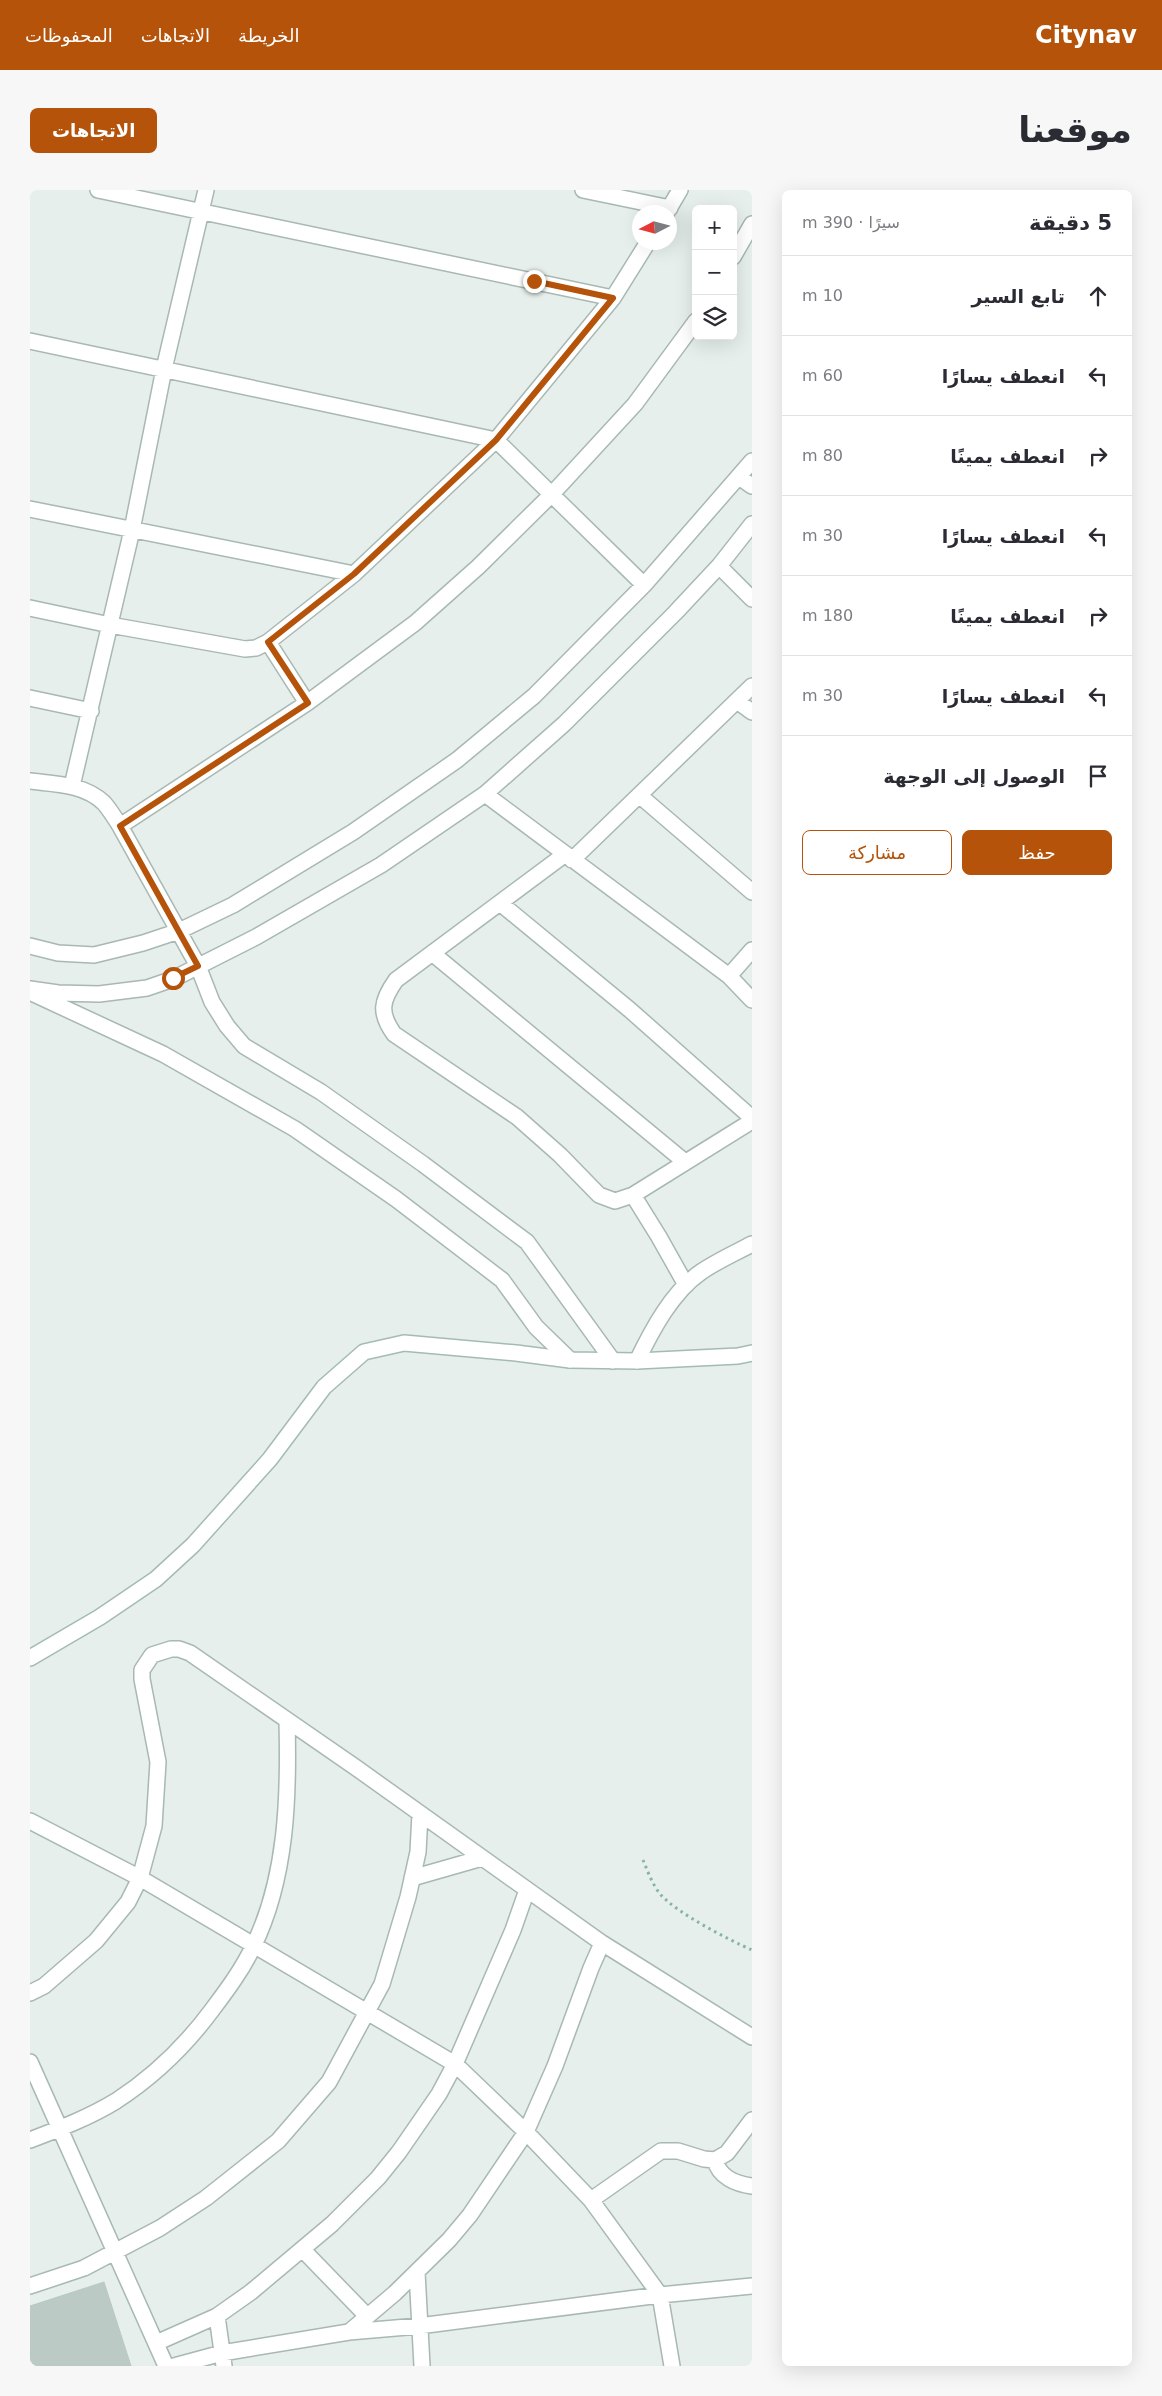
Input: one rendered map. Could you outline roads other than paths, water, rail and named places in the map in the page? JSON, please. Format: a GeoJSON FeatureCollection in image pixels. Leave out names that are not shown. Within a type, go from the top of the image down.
{"type":"FeatureCollection","features":[{"type":"Feature","properties":{"kind":"street"},"geometry":{"type":"LineString","coordinates":[[98,190],[613,298]]}},
{"type":"Feature","properties":{"kind":"street"},"geometry":{"type":"LineString","coordinates":[[72,786],[132,530],[164,369],[206,190]]}},
{"type":"Feature","properties":{"kind":"street"},"geometry":{"type":"LineString","coordinates":[[583,190],[648,205]]}},
{"type":"Feature","properties":{"kind":"street"},"geometry":{"type":"LineString","coordinates":[[672,205],[680,190]]}},
{"type":"Feature","properties":{"kind":"street"},"geometry":{"type":"LineString","coordinates":[[737,250],[752,224]]}},
{"type":"Feature","properties":{"kind":"street"},"geometry":{"type":"LineString","coordinates":[[30,608],[110,625],[245,649],[256,648],[268,642],[354,574],[496,440],[613,298],[643,250]]}},
{"type":"Feature","properties":{"kind":"street"},"geometry":{"type":"LineString","coordinates":[[120,826],[308,703],[415,623],[478,567],[553,494],[635,404],[692,327]]}},
{"type":"Feature","properties":{"kind":"street"},"geometry":{"type":"LineString","coordinates":[[30,341],[496,440],[644,585]]}},
{"type":"Feature","properties":{"kind":"street"},"geometry":{"type":"LineString","coordinates":[[30,946],[58,953],[94,955],[179,930],[233,905],[344,838],[457,760],[534,696],[746,481],[752,461]]}},
{"type":"Feature","properties":{"kind":"street"},"geometry":{"type":"LineString","coordinates":[[30,510],[354,574]]}},
{"type":"Feature","properties":{"kind":"street"},"geometry":{"type":"LineString","coordinates":[[30,989],[58,993],[99,994],[147,988],[198,966],[256,937],[381,864],[484,794],[564,724],[675,613],[719,566],[752,524]]}},
{"type":"Feature","properties":{"kind":"street"},"geometry":{"type":"LineString","coordinates":[[719,566],[752,599]]}},
{"type":"Feature","properties":{"kind":"street"},"geometry":{"type":"LineString","coordinates":[[268,642],[308,703]]}},
{"type":"Feature","properties":{"kind":"street"},"geometry":{"type":"LineString","coordinates":[[500,903],[630,1010],[752,1120],[633,1195],[615,1201],[599,1195],[560,1154],[517,1117],[394,1034],[384,1017],[383,1007],[388,991],[396,980],[500,903],[568,858],[639,795],[752,686]]}},
{"type":"Feature","properties":{"kind":"street"},"geometry":{"type":"LineString","coordinates":[[30,698],[91,711]]}},
{"type":"Feature","properties":{"kind":"street"},"geometry":{"type":"LineString","coordinates":[[737,700],[752,712]]}},
{"type":"Feature","properties":{"kind":"street"},"geometry":{"type":"LineString","coordinates":[[30,781],[72,786],[86,791],[104,804],[120,826],[179,930],[198,966],[212,1002],[226,1026],[244,1046],[328,1098],[423,1164],[527,1242],[613,1361]]}},
{"type":"Feature","properties":{"kind":"street"},"geometry":{"type":"LineString","coordinates":[[484,794],[729,976],[752,1000]]}},
{"type":"Feature","properties":{"kind":"street"},"geometry":{"type":"LineString","coordinates":[[639,795],[752,892]]}},
{"type":"Feature","properties":{"kind":"street"},"geometry":{"type":"LineString","coordinates":[[729,976],[752,950]]}},
{"type":"Feature","properties":{"kind":"street"},"geometry":{"type":"LineString","coordinates":[[432,953],[685,1162]]}},
{"type":"Feature","properties":{"kind":"street"},"geometry":{"type":"LineString","coordinates":[[30,993],[163,1054],[295,1129],[396,1199],[502,1280],[536,1327],[570,1360]]}},
{"type":"Feature","properties":{"kind":"street"},"geometry":{"type":"LineString","coordinates":[[633,1195],[659,1236],[686,1285]]}},
{"type":"Feature","properties":{"kind":"street"},"geometry":{"type":"LineString","coordinates":[[637,1362],[648,1339],[686,1285],[701,1272],[752,1244]]}},
{"type":"Feature","properties":{"kind":"street"},"geometry":{"type":"LineString","coordinates":[[30,1658],[108,1612],[156,1579],[232,1504],[270,1459],[324,1387],[364,1352],[404,1343],[570,1360],[637,1362],[738,1356],[752,1353]]}},
{"type":"Feature","properties":{"kind":"street"},"geometry":{"type":"LineString","coordinates":[[30,1993],[44,1986],[96,1941],[128,1902],[140,1878],[154,1826],[158,1762],[142,1679],[142,1670],[146,1662],[157,1653],[179,1649],[190,1654],[287,1721],[602,1943],[752,2038]]}},
{"type":"Feature","properties":{"kind":"street"},"geometry":{"type":"LineString","coordinates":[[30,2140],[59,2129],[116,2101],[150,2075],[187,2042],[233,1982],[254,1946],[267,1910],[278,1868],[288,1782],[287,1721]]}},
{"type":"Feature","properties":{"kind":"street"},"geometry":{"type":"LineString","coordinates":[[30,2286],[84,2268],[160,2228],[206,2198],[278,2141],[329,2082],[382,1984],[408,1897],[418,1852],[420,1814]]}},
{"type":"Feature","properties":{"kind":"street"},"geometry":{"type":"LineString","coordinates":[[30,1821],[140,1878],[455,2064],[526,2132],[591,2200],[660,2295],[672,2366]]}},
{"type":"Feature","properties":{"kind":"street"},"geometry":{"type":"LineString","coordinates":[[412,1878],[482,1858]]}},
{"type":"Feature","properties":{"kind":"street"},"geometry":{"type":"LineString","coordinates":[[156,2343],[217,2316],[251,2292],[303,2250],[378,2178],[399,2152],[439,2094],[455,2064],[513,1930],[527,1890]]}},
{"type":"Feature","properties":{"kind":"street"},"geometry":{"type":"LineString","coordinates":[[349,2332],[417,2272],[470,2215],[526,2132],[558,2059],[602,1943]]}},
{"type":"Feature","properties":{"kind":"street"},"geometry":{"type":"LineString","coordinates":[[30,2062],[166,2366]]}},
{"type":"Feature","properties":{"kind":"street"},"geometry":{"type":"LineString","coordinates":[[591,2200],[661,2151],[678,2151],[704,2160],[715,2160],[727,2153],[752,2120]]}},
{"type":"Feature","properties":{"kind":"street"},"geometry":{"type":"LineString","coordinates":[[715,2160],[717,2166],[733,2182],[752,2186]]}},
{"type":"Feature","properties":{"kind":"street"},"geometry":{"type":"LineString","coordinates":[[303,2250],[366,2315]]}},
{"type":"Feature","properties":{"kind":"street"},"geometry":{"type":"LineString","coordinates":[[417,2272],[422,2366]]}},
{"type":"Feature","properties":{"kind":"street"},"geometry":{"type":"LineString","coordinates":[[174,2366],[223,2359],[349,2332],[419,2326],[660,2295],[752,2286]]}},
{"type":"Feature","properties":{"kind":"street"},"geometry":{"type":"LineString","coordinates":[[217,2316],[223,2359]]}}]}
